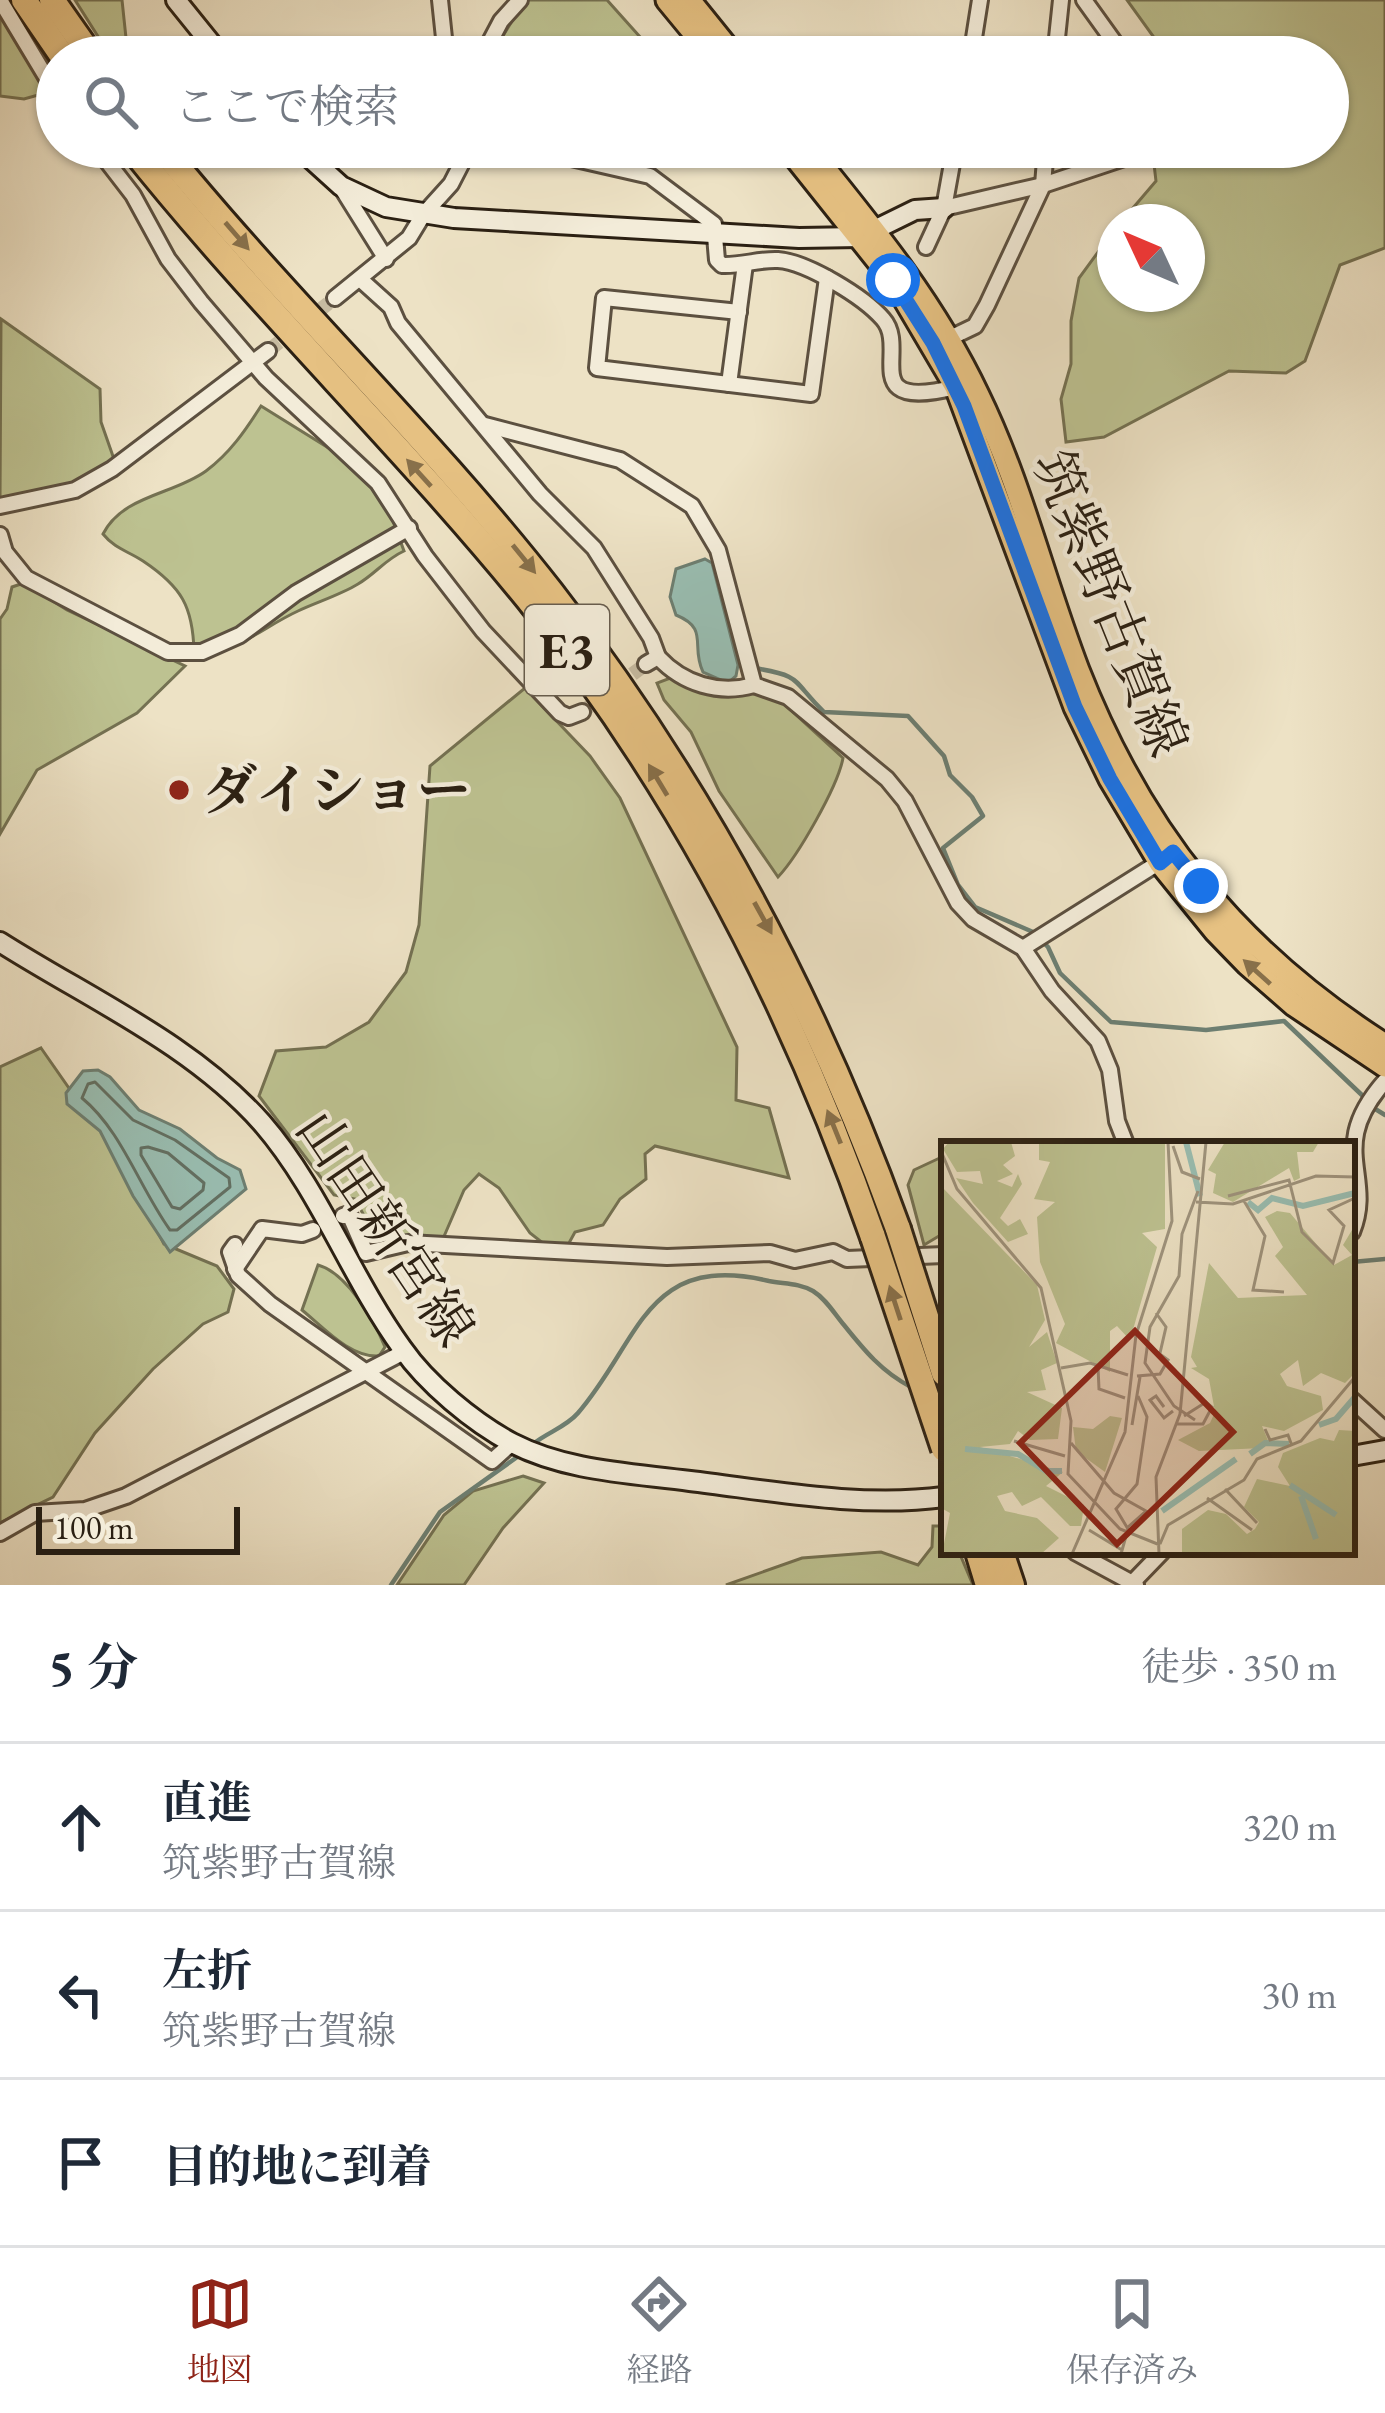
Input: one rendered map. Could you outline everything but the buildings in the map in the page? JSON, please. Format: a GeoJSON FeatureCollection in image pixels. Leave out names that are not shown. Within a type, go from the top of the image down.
{"type":"FeatureCollection","features":[{"type":"Feature","properties":{"kind":"highway"},"geometry":{"type":"LineString","coordinates":[[24,0],[49,36]]}},
{"type":"Feature","properties":{"kind":"highway"},"geometry":{"type":"LineString","coordinates":[[52,0],[77,36]]}},
{"type":"Feature","properties":{"kind":"highway","name":"E3"},"geometry":{"type":"LineString","coordinates":[[148,168],[502,568],[593,683],[649,766],[750,941],[792,1027],[941,1366]]}},
{"type":"Feature","properties":{"kind":"highway","name":"E3"},"geometry":{"type":"LineString","coordinates":[[179,168],[482,508],[597,652],[720,838],[783,956],[866,1140],[941,1438]]}},
{"type":"Feature","properties":{"kind":"highway"},"geometry":{"type":"LineString","coordinates":[[979,1555],[988,1585]]}},
{"type":"Feature","properties":{"kind":"highway"},"geometry":{"type":"LineString","coordinates":[[1002,1555],[1012,1585]]}},
{"type":"Feature","properties":{"kind":"main road"},"geometry":{"type":"LineString","coordinates":[[176,0],[205,36]]}},
{"type":"Feature","properties":{"kind":"main road"},"geometry":{"type":"LineString","coordinates":[[668,0],[697,36]]}},
{"type":"Feature","properties":{"kind":"main road"},"geometry":{"type":"LineString","coordinates":[[688,0],[718,36]]}},
{"type":"Feature","properties":{"kind":"main road"},"geometry":{"type":"LineString","coordinates":[[321,168],[340,186],[386,207],[422,214],[799,238],[866,232],[915,211],[944,208]]}},
{"type":"Feature","properties":{"kind":"main road","name":"筑紫野古賀線"},"geometry":{"type":"LineString","coordinates":[[807,168],[866,232],[950,338],[1008,464],[1078,670],[1167,858],[1306,990],[1385,1045]]}},
{"type":"Feature","properties":{"kind":"main road","name":"筑紫野古賀線"},"geometry":{"type":"LineString","coordinates":[[822,168],[866,232],[956,387],[1075,707],[1110,779],[1215,932],[1294,1005],[1385,1066]]}},
{"type":"Feature","properties":{"kind":"main road","name":"山田新宮線"},"geometry":{"type":"LineString","coordinates":[[0,942],[135,1023],[200,1068],[260,1121],[301,1174],[404,1352],[480,1422],[512,1443],[585,1467],[872,1502],[941,1497]]}},
{"type":"Feature","properties":{"kind":"main road"},"geometry":{"type":"LineString","coordinates":[[1355,1455],[1385,1450]]}},
{"type":"Feature","properties":{"kind":"street"},"geometry":{"type":"LineString","coordinates":[[0,0],[36,60]]}},
{"type":"Feature","properties":{"kind":"street"},"geometry":{"type":"LineString","coordinates":[[440,0],[444,36]]}},
{"type":"Feature","properties":{"kind":"street"},"geometry":{"type":"LineString","coordinates":[[493,36],[520,0]]}},
{"type":"Feature","properties":{"kind":"street"},"geometry":{"type":"LineString","coordinates":[[974,36],[980,0]]}},
{"type":"Feature","properties":{"kind":"street"},"geometry":{"type":"LineString","coordinates":[[1057,36],[1061,0]]}},
{"type":"Feature","properties":{"kind":"street"},"geometry":{"type":"LineString","coordinates":[[1084,0],[1109,36]]}},
{"type":"Feature","properties":{"kind":"street"},"geometry":{"type":"LineString","coordinates":[[112,168],[133,195],[168,259],[266,378],[378,483],[482,631],[560,713],[569,718],[581,712]]}},
{"type":"Feature","properties":{"kind":"street"},"geometry":{"type":"LineString","coordinates":[[335,298],[409,238],[459,168]]}},
{"type":"Feature","properties":{"kind":"street"},"geometry":{"type":"LineString","coordinates":[[615,168],[650,176],[715,224],[717,260],[722,265],[780,260],[827,278],[885,320],[891,333],[889,367],[894,381],[905,390],[932,393],[956,387]]}},
{"type":"Feature","properties":{"kind":"street"},"geometry":{"type":"LineString","coordinates":[[926,248],[944,208],[951,168]]}},
{"type":"Feature","properties":{"kind":"street"},"geometry":{"type":"LineString","coordinates":[[950,338],[975,326],[987,305],[1043,185],[1044,168]]}},
{"type":"Feature","properties":{"kind":"street"},"geometry":{"type":"LineString","coordinates":[[944,208],[1094,168]]}},
{"type":"Feature","properties":{"kind":"street"},"geometry":{"type":"LineString","coordinates":[[340,186],[386,259]]}},
{"type":"Feature","properties":{"kind":"street"},"geometry":{"type":"LineString","coordinates":[[729,384],[745,264]]}},
{"type":"Feature","properties":{"kind":"street"},"geometry":{"type":"LineString","coordinates":[[739,312],[604,298],[597,368],[811,394],[827,278]]}},
{"type":"Feature","properties":{"kind":"street"},"geometry":{"type":"LineString","coordinates":[[360,279],[391,307],[398,323],[540,494],[608,566],[651,638],[652,660],[704,686],[736,690],[754,685],[788,697],[887,779],[920,825],[958,903],[973,919],[1023,948],[1052,991],[1098,1041],[1110,1070],[1125,1141]]}},
{"type":"Feature","properties":{"kind":"street"},"geometry":{"type":"LineString","coordinates":[[0,506],[75,490],[112,469],[268,351]]}},
{"type":"Feature","properties":{"kind":"street"},"geometry":{"type":"LineString","coordinates":[[484,425],[620,460],[692,506],[718,550],[754,685]]}},
{"type":"Feature","properties":{"kind":"street"},"geometry":{"type":"LineString","coordinates":[[0,536],[5,552],[26,578],[168,652],[202,652],[240,635],[296,593],[409,527]]}},
{"type":"Feature","properties":{"kind":"street"},"geometry":{"type":"LineString","coordinates":[[1023,948],[1167,858]]}},
{"type":"Feature","properties":{"kind":"street"},"geometry":{"type":"LineString","coordinates":[[1354,1141],[1356,1124],[1385,1082]]}},
{"type":"Feature","properties":{"kind":"street"},"geometry":{"type":"LineString","coordinates":[[1355,1184],[1355,1224]]}},
{"type":"Feature","properties":{"kind":"street"},"geometry":{"type":"LineString","coordinates":[[343,1216],[349,1214],[366,1253],[408,1244],[667,1257],[770,1253],[795,1260],[832,1252],[847,1258],[941,1255]]}},
{"type":"Feature","properties":{"kind":"street"},"geometry":{"type":"LineString","coordinates":[[235,1269],[262,1229],[302,1234],[313,1230]]}},
{"type":"Feature","properties":{"kind":"street"},"geometry":{"type":"LineString","coordinates":[[235,1245],[230,1252],[235,1269],[270,1304],[492,1461],[512,1443]]}},
{"type":"Feature","properties":{"kind":"street"},"geometry":{"type":"LineString","coordinates":[[0,1533],[35,1513],[85,1510],[126,1496],[404,1352]]}},
{"type":"Feature","properties":{"kind":"street"},"geometry":{"type":"LineString","coordinates":[[1355,1403],[1385,1430]]}},
{"type":"Feature","properties":{"kind":"street"},"geometry":{"type":"LineString","coordinates":[[1081,1555],[1134,1584],[1159,1555]]}},
{"type":"Feature","properties":{"kind":"green space"},"geometry":{"type":"Polygon","coordinates":[[[75,0],[122,0],[126,36],[98,36],[75,0]]]}},
{"type":"Feature","properties":{"kind":"green space"},"geometry":{"type":"Polygon","coordinates":[[[525,0],[607,0],[639,36],[503,36],[525,0]]]}},
{"type":"Feature","properties":{"kind":"green space"},"geometry":{"type":"Polygon","coordinates":[[[1127,0],[1385,0],[1385,248],[1340,265],[1305,361],[1286,373],[1229,371],[1104,437],[1066,442],[1061,399],[1071,364],[1071,321],[1079,278],[1097,254],[1097,312],[1205,312],[1205,204],[1136,204],[1156,181],[1154,168],[1349,168],[1349,36],[1153,36],[1127,0]]]}},
{"type":"Feature","properties":{"kind":"green space"},"geometry":{"type":"Polygon","coordinates":[[[0,12],[36,71],[36,96],[0,96],[0,12]]]}},
{"type":"Feature","properties":{"kind":"green space"},"geometry":{"type":"Polygon","coordinates":[[[1,319],[100,389],[101,422],[115,462],[50,494],[0,500],[1,319]]]}},
{"type":"Feature","properties":{"kind":"green space"},"geometry":{"type":"Polygon","coordinates":[[[261,406],[343,457],[385,499],[404,551],[351,588],[249,639],[224,649],[194,652],[188,610],[176,589],[103,534],[123,511],[215,464],[261,406]]]}},
{"type":"Feature","properties":{"kind":"green space"},"geometry":{"type":"Polygon","coordinates":[[[24,583],[67,610],[185,666],[137,713],[37,770],[0,834],[0,619],[12,587],[24,583]]]}},
{"type":"Feature","properties":{"kind":"green space"},"geometry":{"type":"Polygon","coordinates":[[[673,677],[760,691],[783,703],[843,758],[816,820],[778,877],[719,791],[691,732],[664,700],[657,683],[673,677]]]}},
{"type":"Feature","properties":{"kind":"green space"},"geometry":{"type":"Polygon","coordinates":[[[525,688],[590,756],[620,798],[737,1047],[736,1100],[769,1108],[789,1178],[655,1146],[645,1154],[646,1179],[620,1199],[603,1225],[575,1232],[569,1243],[544,1244],[530,1233],[499,1188],[479,1174],[464,1190],[442,1241],[375,1236],[355,1199],[334,1195],[259,1096],[276,1051],[326,1047],[369,1022],[406,972],[419,925],[430,766],[525,688]]]}},
{"type":"Feature","properties":{"kind":"green space"},"geometry":{"type":"Polygon","coordinates":[[[41,1048],[78,1101],[130,1151],[138,1194],[164,1244],[217,1266],[234,1289],[228,1312],[203,1324],[153,1369],[95,1433],[53,1497],[0,1523],[0,1067],[41,1048]]]}},
{"type":"Feature","properties":{"kind":"green space"},"geometry":{"type":"Polygon","coordinates":[[[941,1157],[941,1235],[924,1245],[908,1185],[914,1170],[941,1157]]]}},
{"type":"Feature","properties":{"kind":"green space"},"geometry":{"type":"Polygon","coordinates":[[[318,1265],[339,1277],[367,1311],[385,1347],[379,1356],[347,1347],[302,1310],[318,1265]]]}},
{"type":"Feature","properties":{"kind":"green space"},"geometry":{"type":"Polygon","coordinates":[[[523,1476],[544,1483],[503,1528],[464,1585],[397,1585],[444,1515],[473,1491],[523,1476]]]}},
{"type":"Feature","properties":{"kind":"green space"},"geometry":{"type":"Polygon","coordinates":[[[933,1526],[941,1526],[941,1555],[960,1555],[973,1585],[726,1585],[802,1558],[881,1552],[918,1565],[932,1547],[933,1526]]]}},
{"type":"Feature","properties":{"kind":"water"},"geometry":{"type":"Polygon","coordinates":[[[705,559],[712,563],[738,665],[728,683],[703,672],[696,632],[676,615],[670,597],[676,569],[705,559]]]}},
{"type":"Feature","properties":{"kind":"water"},"geometry":{"type":"Polygon","coordinates":[[[98,1070],[139,1110],[180,1129],[240,1170],[246,1189],[170,1252],[133,1196],[100,1131],[67,1104],[66,1093],[83,1071],[98,1070]]]}},
{"type":"Feature","properties":{"kind":"waterway"},"geometry":{"type":"LineString","coordinates":[[754,668],[789,677],[824,712],[908,716],[944,756],[950,775],[983,816],[943,848],[958,885],[975,907],[1033,932],[1048,947],[1060,973],[1111,1022],[1206,1030],[1284,1021],[1365,1098]]}},
{"type":"Feature","properties":{"kind":"waterway"},"geometry":{"type":"LineString","coordinates":[[1372,1107],[1385,1115]]}},
{"type":"Feature","properties":{"kind":"waterway"},"geometry":{"type":"LineString","coordinates":[[1355,1262],[1385,1259]]}},
{"type":"Feature","properties":{"kind":"waterway"},"geometry":{"type":"LineString","coordinates":[[533,1444],[578,1413],[651,1309],[671,1291],[696,1279],[728,1275],[813,1291],[874,1360],[911,1387]]}},
{"type":"Feature","properties":{"kind":"waterway"},"geometry":{"type":"LineString","coordinates":[[391,1585],[440,1512],[520,1455]]}},
{"type":"Feature","properties":{"kind":"tunnel"},"geometry":{"type":"LineString","coordinates":[[268,351],[335,298]]}},
{"type":"Feature","properties":{"kind":"tunnel"},"geometry":{"type":"LineString","coordinates":[[582,712],[646,664]]}},
{"type":"Feature","properties":{"kind":"place","name":"ダイショー"},"geometry":{"type":"Point","coordinates":[179,790]}},
{"type":"Feature","properties":{"kind":"route"},"geometry":{"type":"LineString","coordinates":[[893,280],[933,343],[964,406],[1075,707],[1110,779],[1160,863],[1173,852],[1201,886]]}}]}
